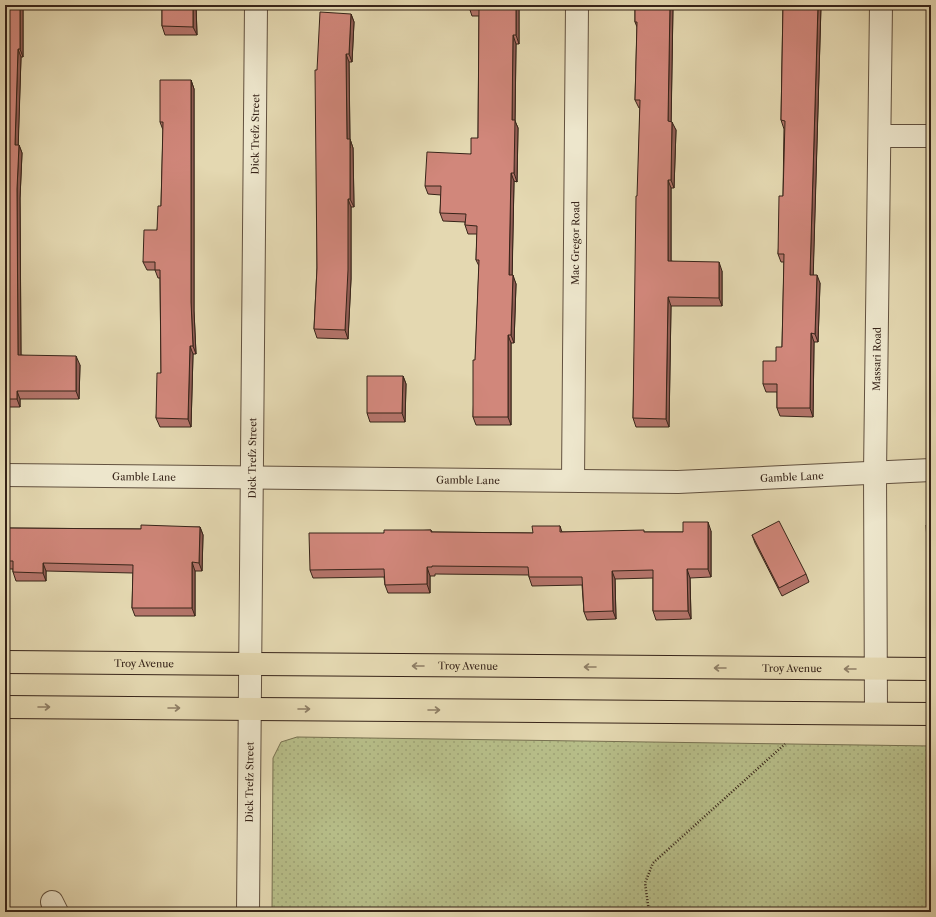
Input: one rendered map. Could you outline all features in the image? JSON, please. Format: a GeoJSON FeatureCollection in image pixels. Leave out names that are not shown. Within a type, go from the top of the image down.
{"type":"FeatureCollection","features":[{"type":"Feature","properties":{"kind":"main road","name":"Troy Avenue"},"geometry":{"type":"LineString","coordinates":[[5,662],[931,669]]}},
{"type":"Feature","properties":{"kind":"main road"},"geometry":{"type":"LineString","coordinates":[[5,707],[931,714]]}},
{"type":"Feature","properties":{"kind":"street","name":"Dick Trefz Street"},"geometry":{"type":"LineString","coordinates":[[248,912],[251,709],[250,665],[256,5]]}},
{"type":"Feature","properties":{"kind":"street","name":"Mac Gregor Road"},"geometry":{"type":"LineString","coordinates":[[573,480],[577,5]]}},
{"type":"Feature","properties":{"kind":"street","name":"Massari Road"},"geometry":{"type":"LineString","coordinates":[[876,713],[875,473],[881,136],[881,5]]}},
{"type":"Feature","properties":{"kind":"street"},"geometry":{"type":"LineString","coordinates":[[881,136],[931,136]]}},
{"type":"Feature","properties":{"kind":"street","name":"Gamble Lane"},"geometry":{"type":"LineString","coordinates":[[5,475],[678,482],[931,470]]}},
{"type":"Feature","properties":{"kind":"path"},"geometry":{"type":"LineString","coordinates":[[649,912],[645,883],[653,862],[784,744]]}},
{"type":"Feature","properties":{"kind":"green space"},"geometry":{"type":"Polygon","coordinates":[[[297,737],[931,746],[931,912],[272,912],[273,758],[281,742],[297,737]]]}},
{"type":"Feature","properties":{"kind":"building"},"geometry":{"type":"Polygon","coordinates":[[[5,5],[20,5],[20,49],[18,49],[15,145],[19,145],[17,189],[18,355],[76,356],[76,391],[17,391],[17,399],[5,399],[5,5]]]}},
{"type":"Feature","properties":{"kind":"building"},"geometry":{"type":"Polygon","coordinates":[[[162,5],[193,5],[193,27],[162,26],[162,5]]]}},
{"type":"Feature","properties":{"kind":"building"},"geometry":{"type":"Polygon","coordinates":[[[469,5],[516,5],[516,35],[513,35],[512,120],[515,120],[514,173],[511,173],[509,275],[513,275],[511,335],[508,335],[508,417],[473,417],[473,360],[475,360],[479,260],[476,260],[477,226],[465,225],[466,214],[440,213],[441,186],[425,186],[427,152],[471,154],[471,138],[478,138],[479,7],[469,7],[469,5]]]}},
{"type":"Feature","properties":{"kind":"building"},"geometry":{"type":"Polygon","coordinates":[[[635,5],[670,5],[668,121],[672,122],[671,180],[668,180],[668,261],[719,262],[719,298],[668,297],[666,419],[633,418],[636,196],[640,100],[635,100],[637,22],[635,22],[635,5]]]}},
{"type":"Feature","properties":{"kind":"building"},"geometry":{"type":"Polygon","coordinates":[[[783,5],[818,5],[810,275],[817,275],[815,334],[811,333],[810,408],[777,408],[777,384],[763,384],[763,361],[776,361],[776,347],[782,347],[784,254],[778,254],[779,196],[783,196],[785,121],[781,120],[783,5]]]}},
{"type":"Feature","properties":{"kind":"building"},"geometry":{"type":"Polygon","coordinates":[[[320,12],[351,14],[349,54],[346,54],[347,139],[350,139],[350,199],[348,199],[348,270],[345,330],[314,329],[317,268],[315,70],[317,70],[320,12]]]}},
{"type":"Feature","properties":{"kind":"building"},"geometry":{"type":"Polygon","coordinates":[[[931,28],[931,63],[928,62],[931,28]]]}},
{"type":"Feature","properties":{"kind":"building"},"geometry":{"type":"Polygon","coordinates":[[[160,80],[191,80],[191,302],[193,346],[190,346],[188,419],[156,418],[157,373],[161,373],[160,270],[155,270],[155,262],[143,262],[144,230],[157,230],[158,206],[161,206],[163,122],[160,122],[160,80]]]}},
{"type":"Feature","properties":{"kind":"building"},"geometry":{"type":"Polygon","coordinates":[[[931,190],[931,222],[930,222],[931,190]]]}},
{"type":"Feature","properties":{"kind":"building"},"geometry":{"type":"Polygon","coordinates":[[[929,363],[931,363],[931,395],[930,395],[929,363]]]}},
{"type":"Feature","properties":{"kind":"building"},"geometry":{"type":"Polygon","coordinates":[[[367,376],[403,376],[402,413],[367,413],[367,376]]]}},
{"type":"Feature","properties":{"kind":"building"},"geometry":{"type":"Polygon","coordinates":[[[779,521],[806,574],[779,588],[752,535],[779,521]]]}},
{"type":"Feature","properties":{"kind":"building"},"geometry":{"type":"Polygon","coordinates":[[[683,522],[708,522],[708,569],[687,569],[688,611],[653,611],[653,570],[612,571],[613,611],[584,612],[582,577],[529,577],[528,567],[432,566],[427,567],[427,584],[385,585],[384,569],[310,570],[309,533],[384,533],[384,530],[431,530],[431,532],[533,533],[532,526],[560,526],[560,532],[644,530],[644,532],[683,532],[683,522]]]}},
{"type":"Feature","properties":{"kind":"building"},"geometry":{"type":"Polygon","coordinates":[[[141,525],[200,527],[199,563],[192,562],[192,608],[132,608],[133,565],[43,563],[43,573],[13,572],[13,561],[5,561],[5,528],[141,529],[141,525]]]}},
{"type":"Feature","properties":{"kind":"building"},"geometry":{"type":"Polygon","coordinates":[[[926,525],[931,525],[931,557],[928,557],[926,525]]]}}]}
